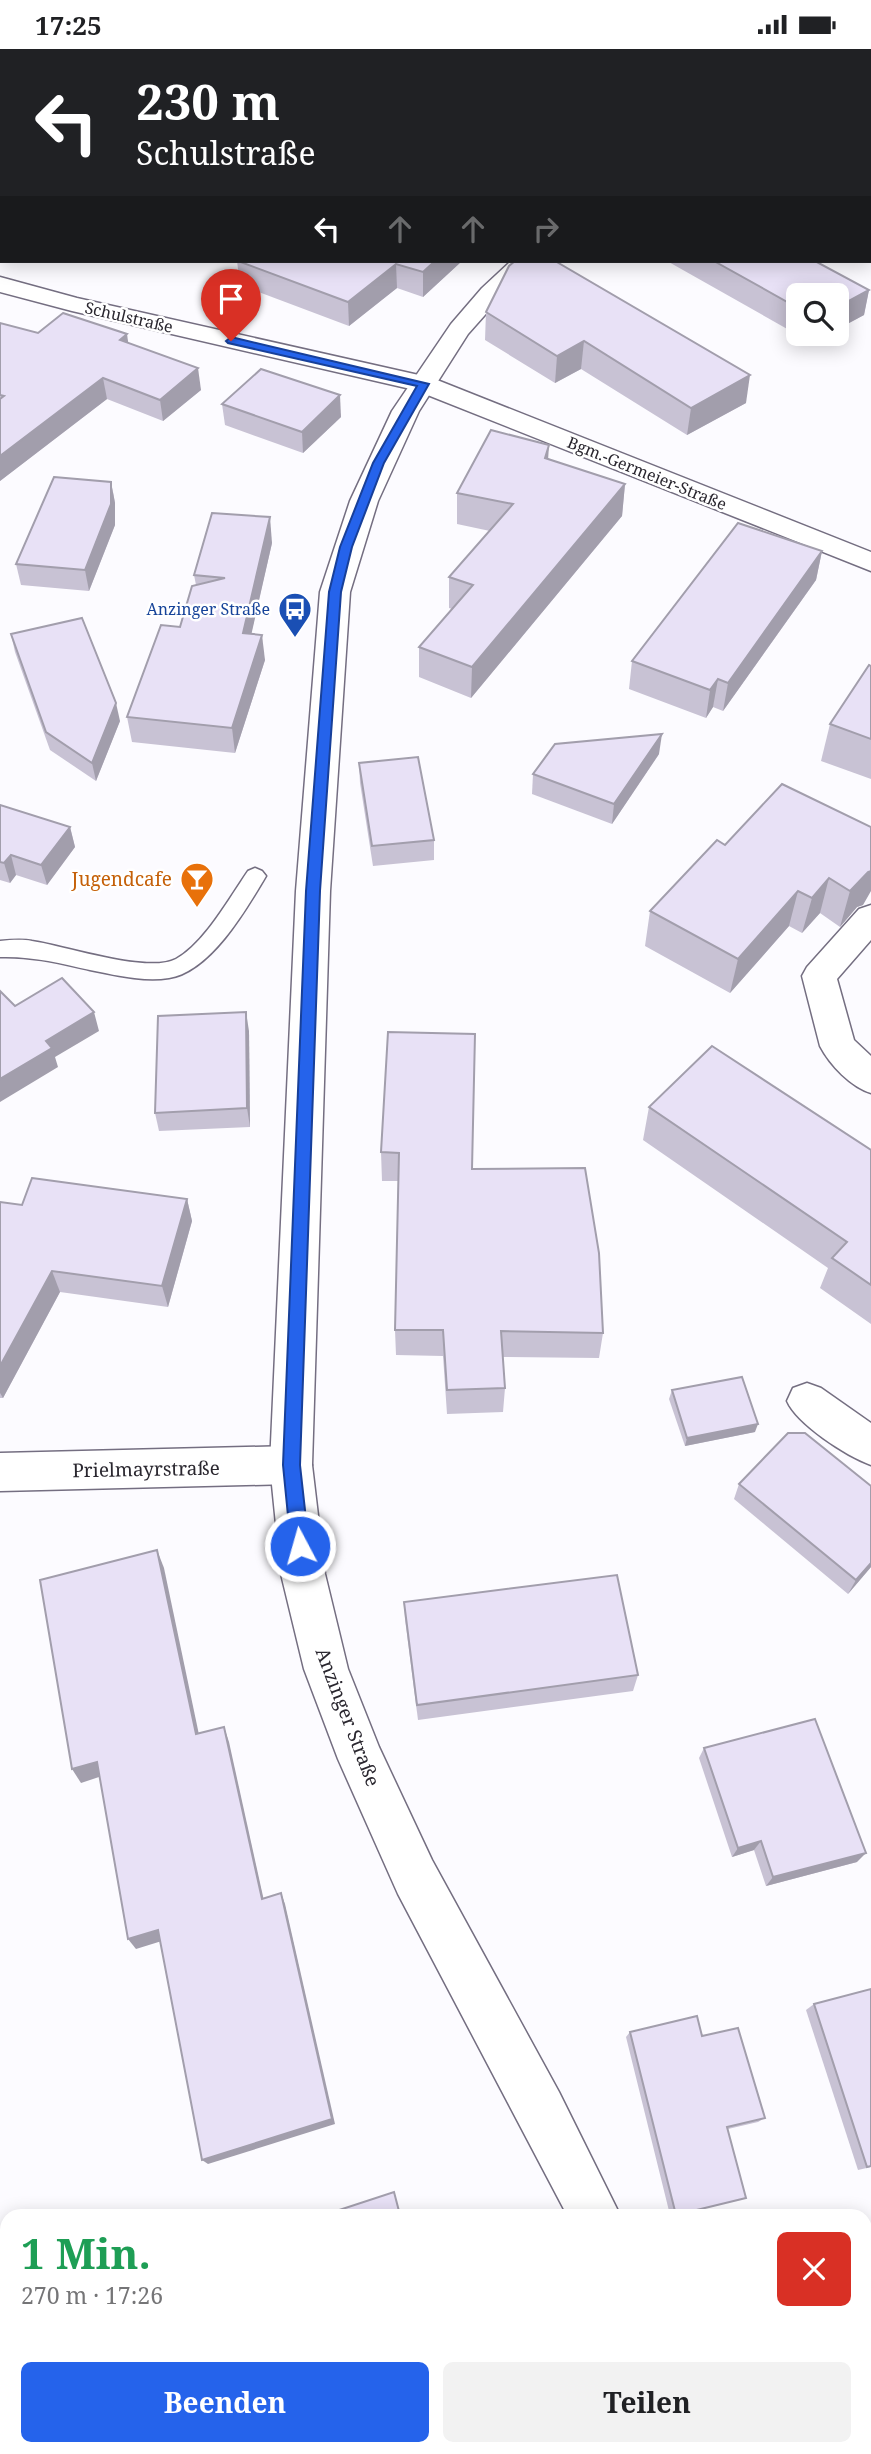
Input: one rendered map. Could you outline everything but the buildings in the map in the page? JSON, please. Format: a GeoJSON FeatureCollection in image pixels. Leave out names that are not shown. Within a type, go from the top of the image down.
{"type":"FeatureCollection","features":[{"type":"Feature","properties":{"kind":"street","name":"Anzinger Straße"},"geometry":{"type":"LineString","coordinates":[[523,263],[495,286],[461,326],[423,384],[379,463],[346,547],[335,592],[313,891],[291,1465],[306,1587],[326,1669],[361,1759],[415,1877],[541,2110],[591,2209]]}},
{"type":"Feature","properties":{"kind":"street","name":"Schulstraße"},"geometry":{"type":"LineString","coordinates":[[0,284],[72,305],[423,384]]}},
{"type":"Feature","properties":{"kind":"street","name":"Bgm.-Germeier-Straße"},"geometry":{"type":"LineString","coordinates":[[423,384],[871,562]]}},
{"type":"Feature","properties":{"kind":"street"},"geometry":{"type":"LineString","coordinates":[[871,918],[819,976],[838,1045],[871,1079]]}},
{"type":"Feature","properties":{"kind":"street"},"geometry":{"type":"LineString","coordinates":[[807,1401],[871,1446]]}},
{"type":"Feature","properties":{"kind":"street","name":"Prielmayrstraße"},"geometry":{"type":"LineString","coordinates":[[0,1472],[291,1465]]}},
{"type":"Feature","properties":{"kind":"lane"},"geometry":{"type":"LineString","coordinates":[[0,949],[31,949],[100,965],[154,971],[184,965],[218,928],[255,876]]}},
{"type":"Feature","properties":{"kind":"place","name":"Anzinger Straße"},"geometry":{"type":"Point","coordinates":[295,639]}},
{"type":"Feature","properties":{"kind":"place","name":"Jugendcafe"},"geometry":{"type":"Point","coordinates":[197,909]}},
{"type":"Feature","properties":{"kind":"route"},"geometry":{"type":"LineString","coordinates":[[231,341],[423,384],[379,463],[362,501],[346,547],[335,592],[313,891],[291,1465],[300,1546]]}}]}
